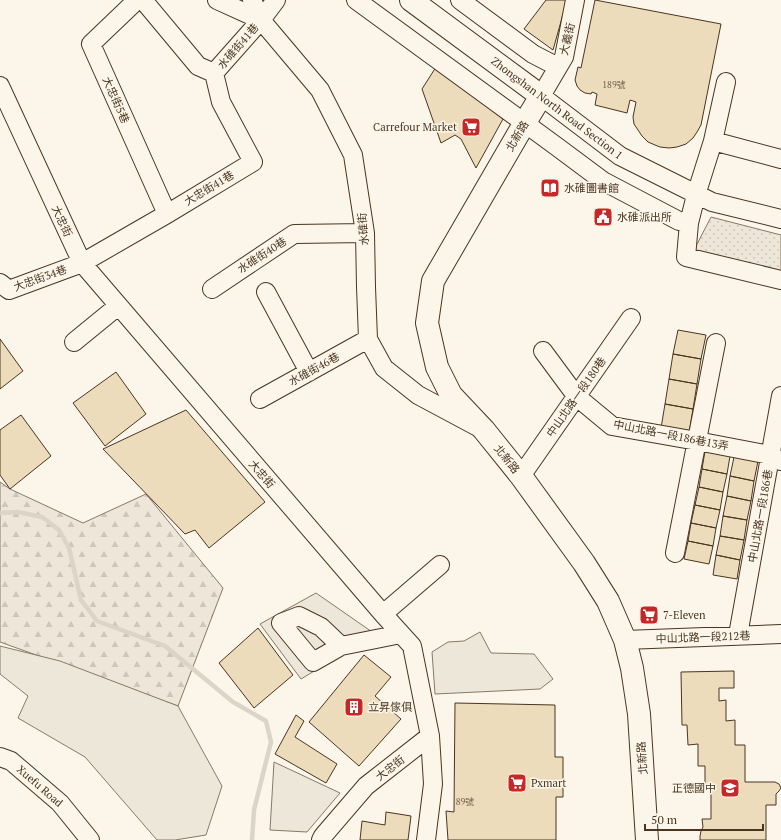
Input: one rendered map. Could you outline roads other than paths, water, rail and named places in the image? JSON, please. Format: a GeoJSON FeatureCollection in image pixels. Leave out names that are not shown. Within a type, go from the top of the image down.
{"type":"FeatureCollection","features":[{"type":"Feature","properties":{"kind":"main road","name":"Zhongshan North Road Section 1"},"geometry":{"type":"LineString","coordinates":[[412,0],[541,96]]}},
{"type":"Feature","properties":{"kind":"main road","name":"北新路"},"geometry":{"type":"LineString","coordinates":[[541,96],[433,281],[427,324],[437,367],[451,394],[484,430],[521,476],[584,563],[608,601],[625,640],[632,668],[639,714],[647,840]]}},
{"type":"Feature","properties":{"kind":"street","name":"大忠街5巷"},"geometry":{"type":"LineString","coordinates":[[137,0],[91,44],[167,214]]}},
{"type":"Feature","properties":{"kind":"street"},"geometry":{"type":"LineString","coordinates":[[143,0],[198,66],[214,73]]}},
{"type":"Feature","properties":{"kind":"street"},"geometry":{"type":"LineString","coordinates":[[217,0],[261,20]]}},
{"type":"Feature","properties":{"kind":"street","name":"水碓街"},"geometry":{"type":"LineString","coordinates":[[252,0],[261,20],[320,90],[353,155],[365,233],[368,339],[384,368],[418,396],[484,430]]}},
{"type":"Feature","properties":{"kind":"street","name":"水碓街41巷"},"geometry":{"type":"LineString","coordinates":[[214,73],[261,20],[276,0]]}},
{"type":"Feature","properties":{"kind":"street"},"geometry":{"type":"LineString","coordinates":[[356,0],[603,181],[679,221],[689,223]]}},
{"type":"Feature","properties":{"kind":"street"},"geometry":{"type":"LineString","coordinates":[[460,0],[533,54],[558,67]]}},
{"type":"Feature","properties":{"kind":"street","name":"大義街"},"geometry":{"type":"LineString","coordinates":[[541,96],[564,57],[575,0]]}},
{"type":"Feature","properties":{"kind":"street","name":"大忠街41巷"},"geometry":{"type":"LineString","coordinates":[[82,263],[253,162],[221,102],[214,73]]}},
{"type":"Feature","properties":{"kind":"street"},"geometry":{"type":"LineString","coordinates":[[726,82],[713,141],[689,223],[686,257],[781,280]]}},
{"type":"Feature","properties":{"kind":"street","name":"大忠街"},"geometry":{"type":"LineString","coordinates":[[0,86],[82,263],[412,646],[430,736],[366,786],[321,840]]}},
{"type":"Feature","properties":{"kind":"street","name":"Zhongshan North Road Section 1"},"geometry":{"type":"LineString","coordinates":[[541,96],[620,156],[696,195],[712,202],[781,219]]}},
{"type":"Feature","properties":{"kind":"street"},"geometry":{"type":"LineString","coordinates":[[713,141],[781,159]]}},
{"type":"Feature","properties":{"kind":"street","name":"水碓街40巷"},"geometry":{"type":"LineString","coordinates":[[212,289],[294,234],[365,233]]}},
{"type":"Feature","properties":{"kind":"street","name":"大忠街34巷"},"geometry":{"type":"LineString","coordinates":[[0,283],[9,290],[82,263]]}},
{"type":"Feature","properties":{"kind":"street"},"geometry":{"type":"LineString","coordinates":[[266,292],[309,372]]}},
{"type":"Feature","properties":{"kind":"street"},"geometry":{"type":"LineString","coordinates":[[74,342],[118,306]]}},
{"type":"Feature","properties":{"kind":"street","name":"中山北路一段180巷"},"geometry":{"type":"LineString","coordinates":[[521,476],[632,318]]}},
{"type":"Feature","properties":{"kind":"street","name":"水碓街46巷"},"geometry":{"type":"LineString","coordinates":[[260,399],[368,339]]}},
{"type":"Feature","properties":{"kind":"street"},"geometry":{"type":"LineString","coordinates":[[675,553],[716,343]]}},
{"type":"Feature","properties":{"kind":"street","name":"中山北路一段186巷13弄"},"geometry":{"type":"LineString","coordinates":[[543,351],[577,397],[612,426],[697,441],[776,458]]}},
{"type":"Feature","properties":{"kind":"street","name":"中山北路一段186巷"},"geometry":{"type":"LineString","coordinates":[[738,635],[776,458],[781,396]]}},
{"type":"Feature","properties":{"kind":"street"},"geometry":{"type":"LineString","coordinates":[[383,614],[440,566]]}},
{"type":"Feature","properties":{"kind":"street"},"geometry":{"type":"LineString","coordinates":[[341,646],[401,634]]}},
{"type":"Feature","properties":{"kind":"street","name":"中山北路一段212巷"},"geometry":{"type":"LineString","coordinates":[[625,640],[781,634]]}},
{"type":"Feature","properties":{"kind":"street"},"geometry":{"type":"LineString","coordinates":[[426,840],[433,784],[430,736]]}},
{"type":"Feature","properties":{"kind":"street","name":"Xuefu Road"},"geometry":{"type":"LineString","coordinates":[[0,757],[11,762],[60,803],[90,840]]}},
{"type":"Feature","properties":{"kind":"waterway"},"geometry":{"type":"LineString","coordinates":[[0,513],[18,512],[42,517],[59,530],[69,548],[81,600],[97,621],[165,646],[233,702],[266,721],[271,742],[254,810],[252,840]]}},
{"type":"Feature","properties":{"kind":"place","name":"Carrefour Market"},"geometry":{"type":"Point","coordinates":[471,127]}},
{"type":"Feature","properties":{"kind":"place","name":"水碓圖書館"},"geometry":{"type":"Point","coordinates":[550,188]}},
{"type":"Feature","properties":{"kind":"place","name":"水碓派出所"},"geometry":{"type":"Point","coordinates":[603,217]}},
{"type":"Feature","properties":{"kind":"place","name":"7-Eleven"},"geometry":{"type":"Point","coordinates":[649,615]}},
{"type":"Feature","properties":{"kind":"place","name":"立昇傢俱"},"geometry":{"type":"Point","coordinates":[354,707]}},
{"type":"Feature","properties":{"kind":"place","name":"Pxmart"},"geometry":{"type":"Point","coordinates":[517,783]}},
{"type":"Feature","properties":{"kind":"place","name":"正德國中"},"geometry":{"type":"Point","coordinates":[730,788]}}]}
